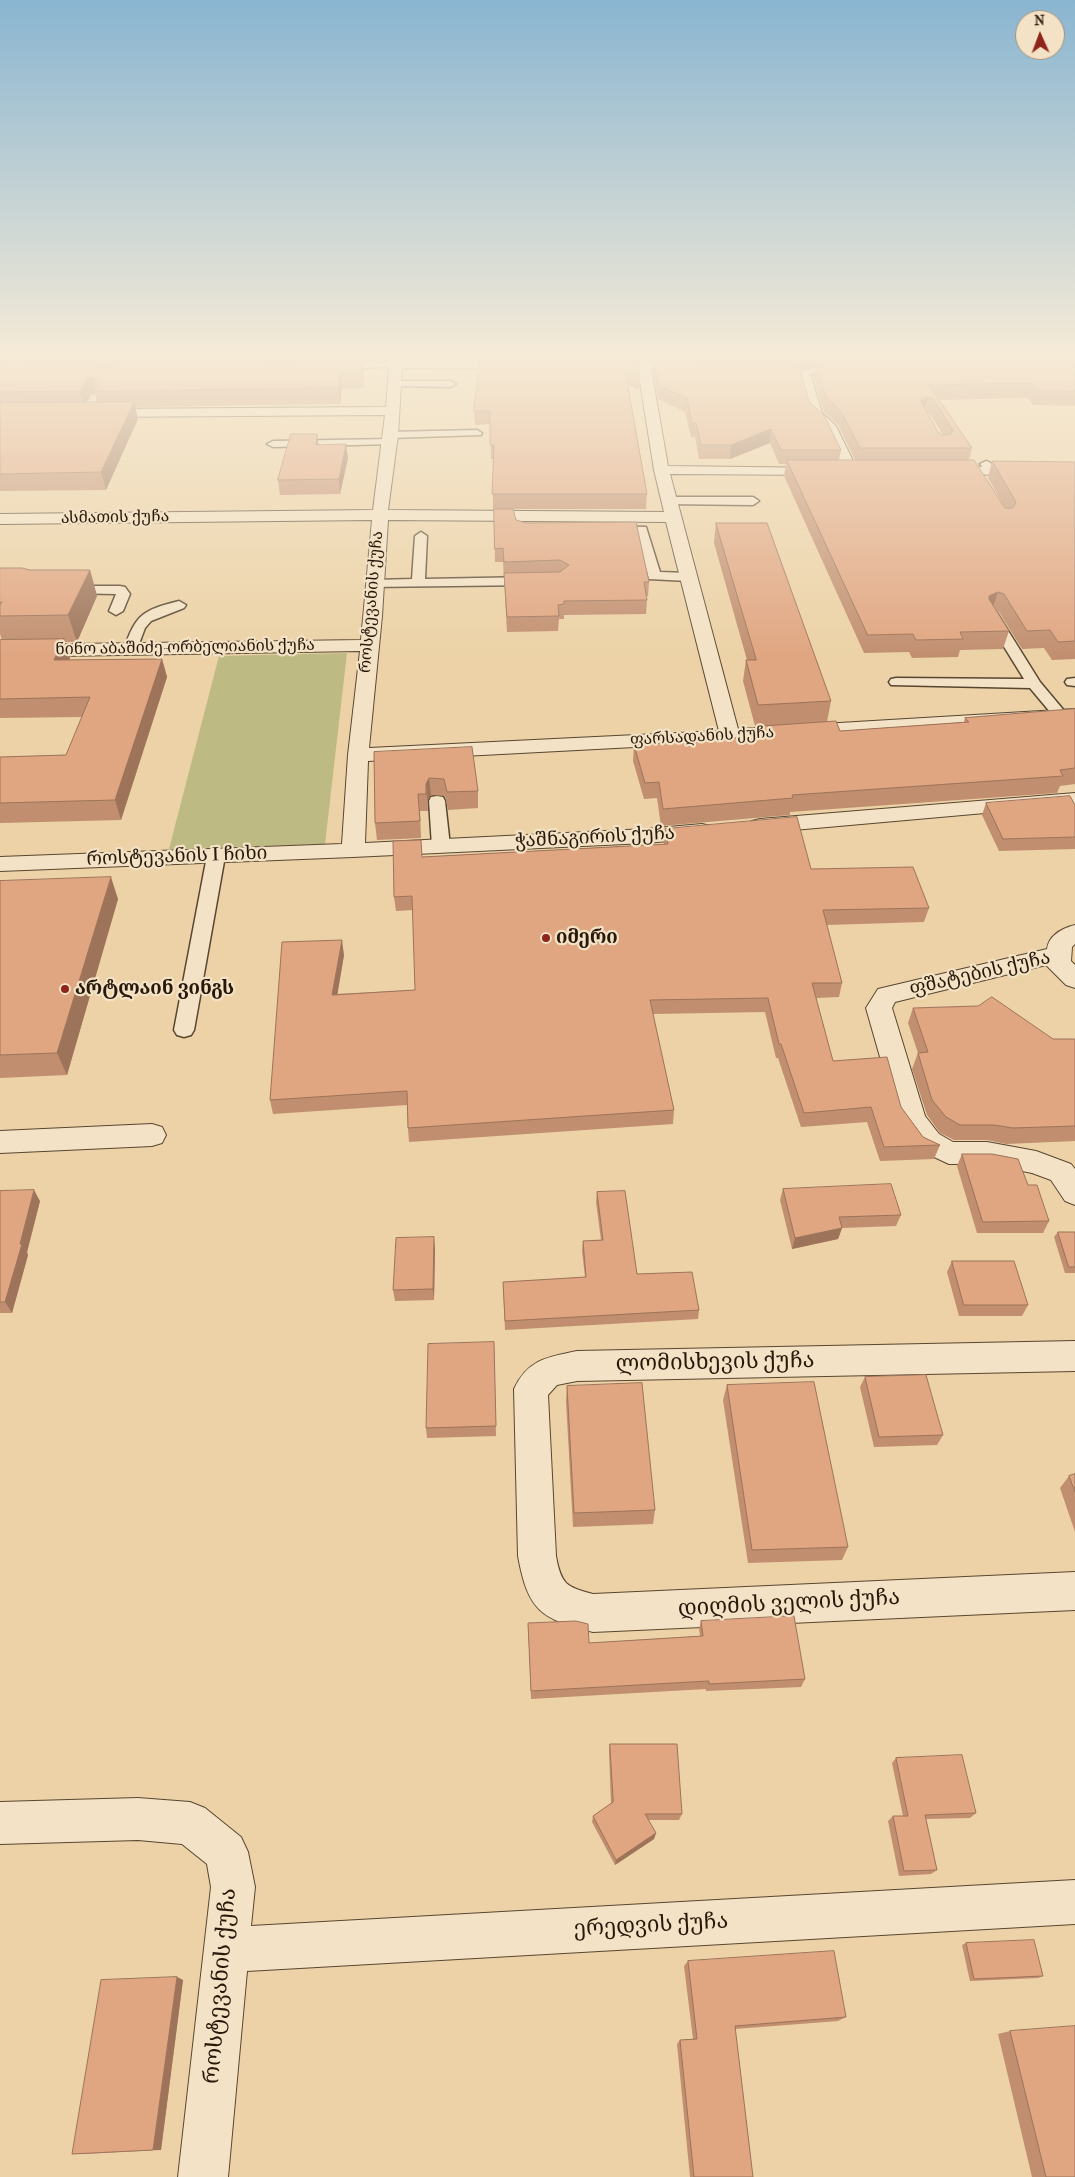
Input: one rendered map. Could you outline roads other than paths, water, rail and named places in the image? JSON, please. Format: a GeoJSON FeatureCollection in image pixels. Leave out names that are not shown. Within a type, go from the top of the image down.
{"type":"FeatureCollection","features":[{"type":"Feature","properties":{"kind":"street","name":"როსტევანის ქუჩა"},"geometry":{"type":"LineString","coordinates":[[353,850],[358,756],[380,515],[388,457]]}},
{"type":"Feature","properties":{"kind":"street"},"geometry":{"type":"LineString","coordinates":[[658,457],[730,736]]}},
{"type":"Feature","properties":{"kind":"street"},"geometry":{"type":"LineString","coordinates":[[844,457],[851,471]]}},
{"type":"Feature","properties":{"kind":"street"},"geometry":{"type":"LineString","coordinates":[[927,471],[952,465],[984,468],[1075,470]]}},
{"type":"Feature","properties":{"kind":"street"},"geometry":{"type":"LineString","coordinates":[[661,470],[870,471]]}},
{"type":"Feature","properties":{"kind":"street","name":"ასმათის ქუჩა"},"geometry":{"type":"LineString","coordinates":[[0,519],[380,515],[521,522],[671,509]]}},
{"type":"Feature","properties":{"kind":"street","name":"ნინო აბაშიძე-ორბელიანის ქუჩა"},"geometry":{"type":"LineString","coordinates":[[0,651],[369,645]]}},
{"type":"Feature","properties":{"kind":"street","name":"ფარსადანის ქუჩა"},"geometry":{"type":"LineString","coordinates":[[358,756],[1068,715]]}},
{"type":"Feature","properties":{"kind":"street","name":"ჭაშნაგირის ქუჩა"},"geometry":{"type":"LineString","coordinates":[[353,850],[646,836],[1075,799]]}},
{"type":"Feature","properties":{"kind":"street","name":"როსტევანის I ჩიხი"},"geometry":{"type":"LineString","coordinates":[[0,864],[353,850]]}},
{"type":"Feature","properties":{"kind":"street"},"geometry":{"type":"LineString","coordinates":[[1059,954],[1060,944],[1075,933]]}},
{"type":"Feature","properties":{"kind":"street","name":"ფშატების ქუჩა"},"geometry":{"type":"LineString","coordinates":[[1075,979],[1058,964],[1059,954],[919,989],[887,994],[879,1008],[912,1120],[929,1142],[949,1153],[987,1153],[1036,1162],[1061,1172],[1075,1193]]}},
{"type":"Feature","properties":{"kind":"street"},"geometry":{"type":"LineString","coordinates":[[0,1142],[152,1135]]}},
{"type":"Feature","properties":{"kind":"street","name":"ლომისხევის ქუჩა"},"geometry":{"type":"LineString","coordinates":[[537,1556],[531,1389],[548,1372],[577,1366],[1075,1356]]}},
{"type":"Feature","properties":{"kind":"street","name":"დიღმის ველის ქუჩა"},"geometry":{"type":"LineString","coordinates":[[537,1556],[540,1576],[547,1594],[567,1607],[593,1613],[1075,1591]]}},
{"type":"Feature","properties":{"kind":"street","name":"როსტევანის ქუჩა"},"geometry":{"type":"LineString","coordinates":[[0,1823],[138,1819],[190,1823],[226,1852],[233,1887],[203,2177]]}},
{"type":"Feature","properties":{"kind":"street","name":"ერედვის ქუჩა"},"geometry":{"type":"LineString","coordinates":[[227,1950],[1075,1902]]}},
{"type":"Feature","properties":{"kind":"lane"},"geometry":{"type":"LineString","coordinates":[[984,468],[985,487]]}},
{"type":"Feature","properties":{"kind":"lane"},"geometry":{"type":"LineString","coordinates":[[671,509],[753,501]]}},
{"type":"Feature","properties":{"kind":"lane"},"geometry":{"type":"LineString","coordinates":[[601,530],[642,530],[654,576],[688,577]]}},
{"type":"Feature","properties":{"kind":"lane"},"geometry":{"type":"LineString","coordinates":[[418,583],[421,536]]}},
{"type":"Feature","properties":{"kind":"lane"},"geometry":{"type":"LineString","coordinates":[[375,584],[551,581]]}},
{"type":"Feature","properties":{"kind":"lane"},"geometry":{"type":"LineString","coordinates":[[57,590],[120,590],[123,594],[116,611]]}},
{"type":"Feature","properties":{"kind":"lane"},"geometry":{"type":"LineString","coordinates":[[131,649],[142,620],[149,615],[179,605]]}},
{"type":"Feature","properties":{"kind":"lane"},"geometry":{"type":"LineString","coordinates":[[992,616],[1034,684],[1068,715]]}},
{"type":"Feature","properties":{"kind":"lane"},"geometry":{"type":"LineString","coordinates":[[896,682],[1034,684]]}},
{"type":"Feature","properties":{"kind":"lane"},"geometry":{"type":"LineString","coordinates":[[437,801],[441,846]]}},
{"type":"Feature","properties":{"kind":"lane"},"geometry":{"type":"LineString","coordinates":[[184,1030],[216,856]]}},
{"type":"Feature","properties":{"kind":"place","name":"იმერი"},"geometry":{"type":"Point","coordinates":[546,938]}},
{"type":"Feature","properties":{"kind":"place","name":"არტლაინ ვინგს"},"geometry":{"type":"Point","coordinates":[65,989]}}]}
